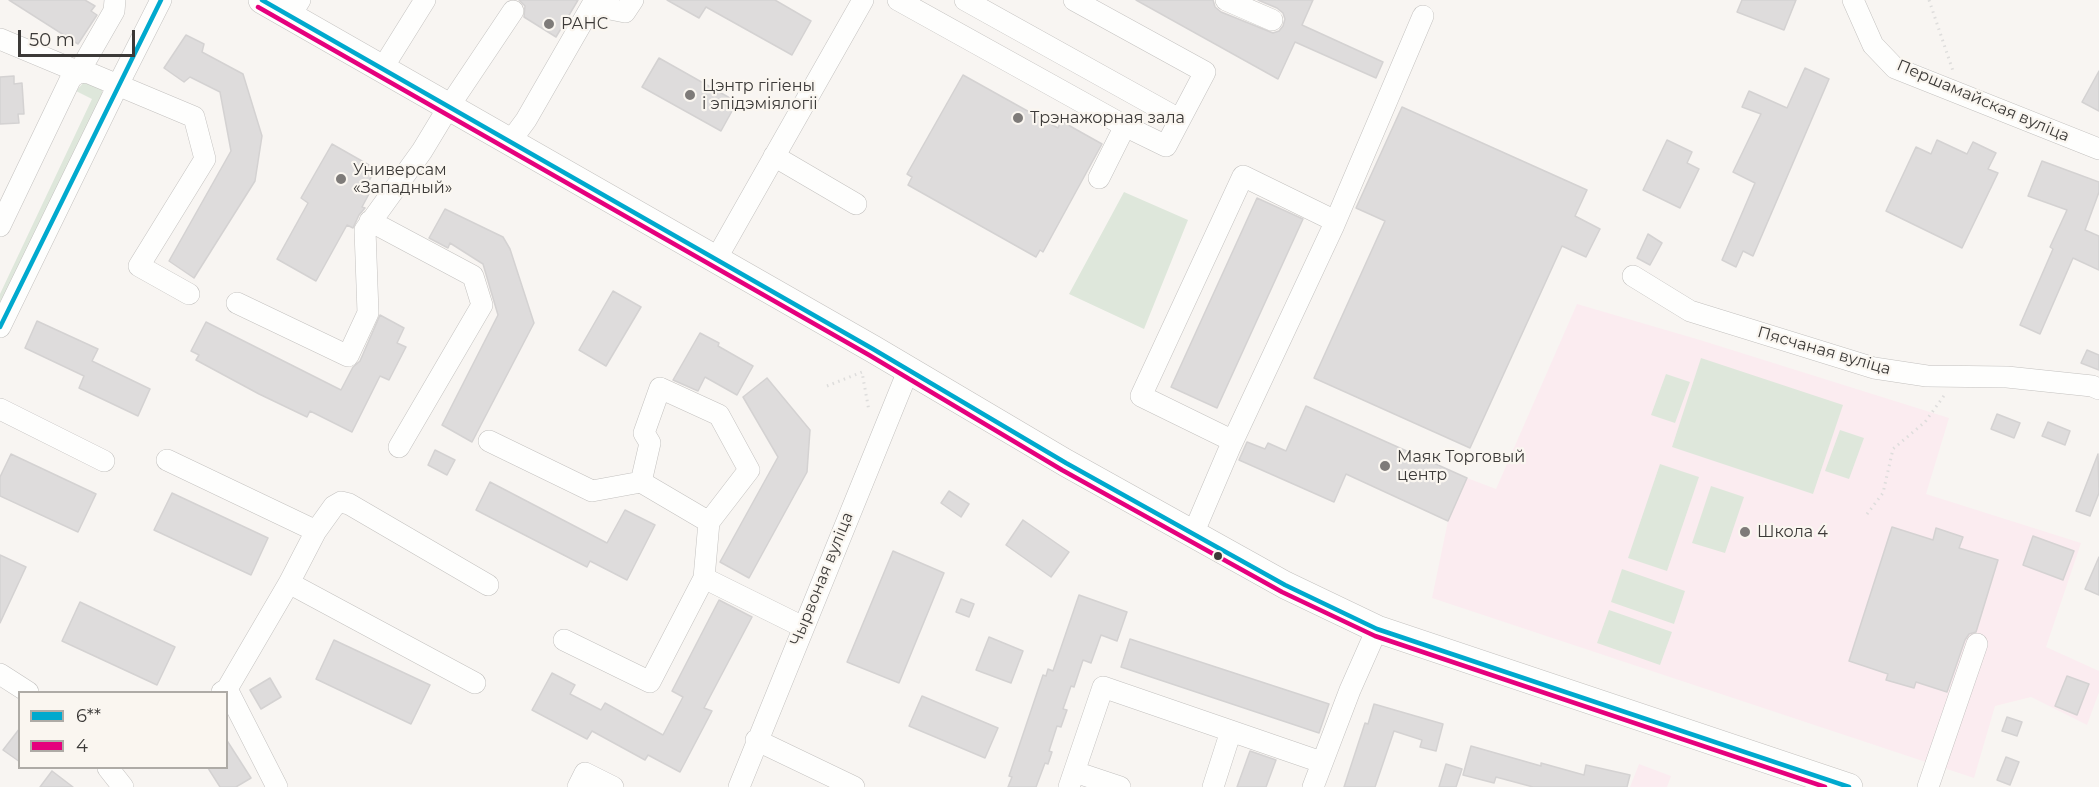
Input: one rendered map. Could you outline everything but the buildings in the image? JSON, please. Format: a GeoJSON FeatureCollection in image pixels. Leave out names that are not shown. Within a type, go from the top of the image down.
{"type":"FeatureCollection","features":[{"type":"Feature","properties":{"kind":"main road"},"geometry":{"type":"LineString","coordinates":[[262,0],[295,8],[382,69],[448,108],[863,344],[1066,463],[1285,585],[1377,628],[1849,787]]}},
{"type":"Feature","properties":{"kind":"street"},"geometry":{"type":"LineString","coordinates":[[0,226],[71,78],[79,72],[114,11],[115,0]]}},
{"type":"Feature","properties":{"kind":"street"},"geometry":{"type":"LineString","coordinates":[[0,327],[161,0]]}},
{"type":"Feature","properties":{"kind":"street"},"geometry":{"type":"LineString","coordinates":[[382,69],[425,0]]}},
{"type":"Feature","properties":{"kind":"street"},"geometry":{"type":"LineString","coordinates":[[509,143],[526,120],[594,1],[600,7],[625,12],[633,0]]}},
{"type":"Feature","properties":{"kind":"street"},"geometry":{"type":"LineString","coordinates":[[898,0],[1125,126],[1166,146],[1204,72],[1074,0]]}},
{"type":"Feature","properties":{"kind":"street"},"geometry":{"type":"LineString","coordinates":[[965,0],[1179,119]]}},
{"type":"Feature","properties":{"kind":"street"},"geometry":{"type":"LineString","coordinates":[[1226,0],[1272,20]]}},
{"type":"Feature","properties":{"kind":"street","name":"Першамайская вуліца"},"geometry":{"type":"LineString","coordinates":[[1853,0],[1873,45],[1895,68],[2099,149]]}},
{"type":"Feature","properties":{"kind":"street"},"geometry":{"type":"LineString","coordinates":[[716,261],[860,1]]}},
{"type":"Feature","properties":{"kind":"street"},"geometry":{"type":"LineString","coordinates":[[237,303],[348,356],[368,313],[365,230],[422,151],[513,11]]}},
{"type":"Feature","properties":{"kind":"street"},"geometry":{"type":"LineString","coordinates":[[1193,534],[1233,441],[1335,221],[1423,16]]}},
{"type":"Feature","properties":{"kind":"street"},"geometry":{"type":"LineString","coordinates":[[0,39],[79,72],[89,73],[118,84],[194,117],[205,159],[139,267],[189,294]]}},
{"type":"Feature","properties":{"kind":"street"},"geometry":{"type":"LineString","coordinates":[[1099,178],[1125,126]]}},
{"type":"Feature","properties":{"kind":"street"},"geometry":{"type":"LineString","coordinates":[[774,156],[856,204]]}},
{"type":"Feature","properties":{"kind":"street"},"geometry":{"type":"LineString","coordinates":[[1233,441],[1141,396],[1243,176],[1335,221]]}},
{"type":"Feature","properties":{"kind":"street"},"geometry":{"type":"LineString","coordinates":[[370,221],[474,276],[482,305],[399,447]]}},
{"type":"Feature","properties":{"kind":"street","name":"Пясчаная вуліца"},"geometry":{"type":"LineString","coordinates":[[1633,276],[1690,311],[1874,368],[1927,376],[2007,377],[2092,386],[2099,389]]}},
{"type":"Feature","properties":{"kind":"street","name":"Чырвоная вуліца"},"geometry":{"type":"LineString","coordinates":[[739,787],[802,627],[908,372]]}},
{"type":"Feature","properties":{"kind":"street"},"geometry":{"type":"LineString","coordinates":[[564,640],[650,682],[704,578],[709,522],[749,470],[719,415],[660,388],[644,433],[650,443],[641,482]]}},
{"type":"Feature","properties":{"kind":"street"},"geometry":{"type":"LineString","coordinates":[[0,409],[104,461]]}},
{"type":"Feature","properties":{"kind":"street"},"geometry":{"type":"LineString","coordinates":[[489,441],[592,490],[641,482],[709,522]]}},
{"type":"Feature","properties":{"kind":"street"},"geometry":{"type":"LineString","coordinates":[[167,460],[316,531]]}},
{"type":"Feature","properties":{"kind":"street"},"geometry":{"type":"LineString","coordinates":[[224,691],[289,583],[316,531],[334,506],[341,502],[349,504],[488,585]]}},
{"type":"Feature","properties":{"kind":"street"},"geometry":{"type":"LineString","coordinates":[[704,578],[802,627]]}},
{"type":"Feature","properties":{"kind":"street"},"geometry":{"type":"LineString","coordinates":[[289,583],[475,683]]}},
{"type":"Feature","properties":{"kind":"street"},"geometry":{"type":"LineString","coordinates":[[1313,787],[1321,762],[1377,628]]}},
{"type":"Feature","properties":{"kind":"street"},"geometry":{"type":"LineString","coordinates":[[1928,787],[1977,644]]}},
{"type":"Feature","properties":{"kind":"street"},"geometry":{"type":"LineString","coordinates":[[0,674],[25,691]]}},
{"type":"Feature","properties":{"kind":"street"},"geometry":{"type":"LineString","coordinates":[[1120,787],[1072,779],[1103,687],[1321,762]]}},
{"type":"Feature","properties":{"kind":"street"},"geometry":{"type":"LineString","coordinates":[[228,698],[277,787]]}},
{"type":"Feature","properties":{"kind":"street"},"geometry":{"type":"LineString","coordinates":[[1213,787],[1230,731]]}},
{"type":"Feature","properties":{"kind":"street"},"geometry":{"type":"LineString","coordinates":[[756,740],[854,787]]}},
{"type":"Feature","properties":{"kind":"street"},"geometry":{"type":"LineString","coordinates":[[578,787],[585,773],[613,787]]}},
{"type":"Feature","properties":{"kind":"path"},"geometry":{"type":"LineString","coordinates":[[1929,0],[1960,93]]}},
{"type":"Feature","properties":{"kind":"path"},"geometry":{"type":"LineString","coordinates":[[827,386],[862,372],[869,411]]}},
{"type":"Feature","properties":{"kind":"path"},"geometry":{"type":"LineString","coordinates":[[1867,514],[1883,493],[1893,449],[1925,422],[1958,377]]}},
{"type":"Feature","properties":{"kind":"shaded area"},"geometry":{"type":"Polygon","coordinates":[[[84,82],[102,88],[102,95],[0,313],[0,294],[92,99],[76,91],[84,82]]]}},
{"type":"Feature","properties":{"kind":"shaded area"},"geometry":{"type":"Polygon","coordinates":[[[1124,192],[1188,220],[1144,329],[1069,294],[1124,192]]]}},
{"type":"Feature","properties":{"kind":"shaded area","name":"Школа 4"},"geometry":{"type":"Polygon","coordinates":[[[1577,304],[1949,418],[1926,494],[2081,543],[2046,647],[2099,671],[2099,692],[2087,725],[2031,697],[1995,706],[1974,778],[1432,598],[1448,521],[1467,478],[1496,489],[1577,304]]]}},
{"type":"Feature","properties":{"kind":"shaded area"},"geometry":{"type":"Polygon","coordinates":[[[1701,358],[1843,405],[1813,494],[1672,447],[1701,358]]]}},
{"type":"Feature","properties":{"kind":"shaded area"},"geometry":{"type":"Polygon","coordinates":[[[1666,374],[1690,382],[1675,423],[1651,415],[1666,374]]]}},
{"type":"Feature","properties":{"kind":"shaded area"},"geometry":{"type":"Polygon","coordinates":[[[1840,430],[1864,438],[1849,479],[1825,471],[1840,430]]]}},
{"type":"Feature","properties":{"kind":"shaded area"},"geometry":{"type":"Polygon","coordinates":[[[1660,464],[1699,477],[1667,571],[1628,558],[1660,464]]]}},
{"type":"Feature","properties":{"kind":"shaded area"},"geometry":{"type":"Polygon","coordinates":[[[1711,486],[1744,497],[1725,553],[1692,543],[1711,486]]]}},
{"type":"Feature","properties":{"kind":"shaded area"},"geometry":{"type":"Polygon","coordinates":[[[1622,569],[1685,591],[1674,624],[1611,602],[1622,569]]]}},
{"type":"Feature","properties":{"kind":"shaded area"},"geometry":{"type":"Polygon","coordinates":[[[1609,610],[1672,632],[1660,665],[1597,643],[1609,610]]]}},
{"type":"Feature","properties":{"kind":"shaded area"},"geometry":{"type":"Polygon","coordinates":[[[1639,764],[1671,776],[1667,787],[1630,787],[1639,764]]]}},
{"type":"Feature","properties":{"kind":"transit line","name":"6**"},"geometry":{"type":"LineString","coordinates":[[0,327],[161,0]]}},
{"type":"Feature","properties":{"kind":"transit line","name":"6**"},"geometry":{"type":"LineString","coordinates":[[262,0],[873,349],[1066,463],[1285,585],[1377,629],[1849,787]]}},
{"type":"Feature","properties":{"kind":"transit line","name":"4"},"geometry":{"type":"LineString","coordinates":[[258,7],[869,355],[1062,470],[1282,592],[1375,636],[1825,787]]}},
{"type":"Feature","properties":{"kind":"place","name":"РАНС"},"geometry":{"type":"Point","coordinates":[549,24]}},
{"type":"Feature","properties":{"kind":"place","name":"Цэнтр гігіены і эпідэміялогіі"},"geometry":{"type":"Point","coordinates":[690,95]}},
{"type":"Feature","properties":{"kind":"place","name":"Трэнажорная зала"},"geometry":{"type":"Point","coordinates":[1018,118]}},
{"type":"Feature","properties":{"kind":"place","name":"Универсам «Западный»"},"geometry":{"type":"Point","coordinates":[341,179]}},
{"type":"Feature","properties":{"kind":"place","name":"Маяк Торговый центр"},"geometry":{"type":"Point","coordinates":[1385,466]}},
{"type":"Feature","properties":{"kind":"place","name":"Школа 4"},"geometry":{"type":"Point","coordinates":[1745,532]}}]}
